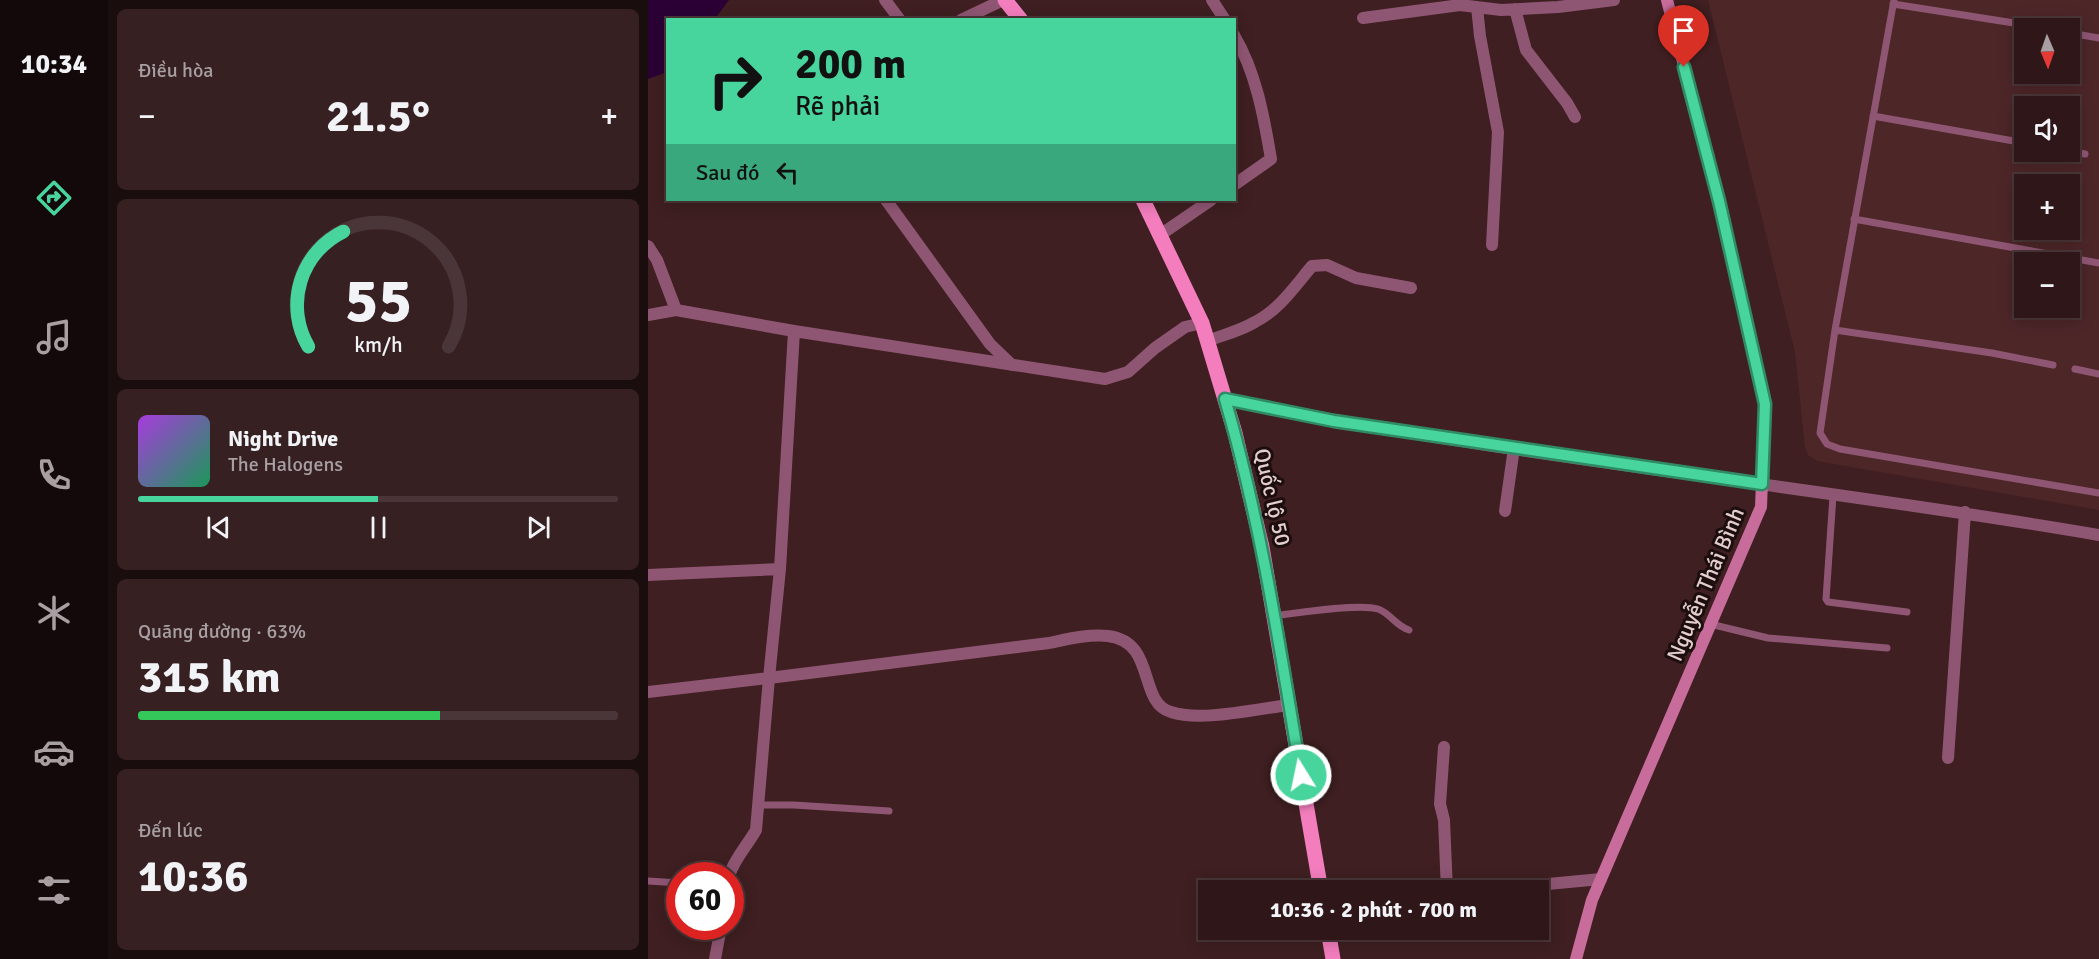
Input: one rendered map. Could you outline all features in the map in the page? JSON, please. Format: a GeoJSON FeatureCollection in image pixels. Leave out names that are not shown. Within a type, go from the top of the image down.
{"type":"FeatureCollection","features":[{"type":"Feature","properties":{"kind":"main road"},"geometry":{"type":"LineString","coordinates":[[1004,0],[1019,18]]}},
{"type":"Feature","properties":{"kind":"main road","name":"Quốc lộ 50"},"geometry":{"type":"LineString","coordinates":[[1143,201],[1202,323],[1235,433],[1262,547],[1319,880]]}},
{"type":"Feature","properties":{"kind":"main road"},"geometry":{"type":"LineString","coordinates":[[1330,940],[1333,959]]}},
{"type":"Feature","properties":{"kind":"street"},"geometry":{"type":"LineString","coordinates":[[885,0],[898,18]]}},
{"type":"Feature","properties":{"kind":"street"},"geometry":{"type":"LineString","coordinates":[[965,18],[1004,0]]}},
{"type":"Feature","properties":{"kind":"street"},"geometry":{"type":"LineString","coordinates":[[1212,0],[1224,18]]}},
{"type":"Feature","properties":{"kind":"street"},"geometry":{"type":"LineString","coordinates":[[1363,18],[1461,5],[1477,7],[1499,5],[1515,9],[1558,7],[1614,0]]}},
{"type":"Feature","properties":{"kind":"street","name":"Nguyễn Thái Bình"},"geometry":{"type":"LineString","coordinates":[[1576,959],[1592,900],[1761,507],[1765,404],[1719,201],[1667,0]]}},
{"type":"Feature","properties":{"kind":"street"},"geometry":{"type":"LineString","coordinates":[[1477,7],[1480,36],[1498,132],[1492,245]]}},
{"type":"Feature","properties":{"kind":"street"},"geometry":{"type":"LineString","coordinates":[[1515,9],[1526,50],[1567,103],[1575,117]]}},
{"type":"Feature","properties":{"kind":"street"},"geometry":{"type":"LineString","coordinates":[[1236,39],[1244,51],[1256,87],[1266,124],[1271,159],[1236,184]]}},
{"type":"Feature","properties":{"kind":"street"},"geometry":{"type":"LineString","coordinates":[[887,201],[990,344],[1013,366]]}},
{"type":"Feature","properties":{"kind":"street"},"geometry":{"type":"LineString","coordinates":[[1160,235],[1209,201]]}},
{"type":"Feature","properties":{"kind":"street"},"geometry":{"type":"LineString","coordinates":[[648,246],[657,260],[676,310]]}},
{"type":"Feature","properties":{"kind":"street"},"geometry":{"type":"LineString","coordinates":[[1207,341],[1245,327],[1267,315],[1311,267],[1327,265],[1356,278],[1411,288]]}},
{"type":"Feature","properties":{"kind":"street"},"geometry":{"type":"LineString","coordinates":[[648,315],[676,310],[794,331],[1105,379],[1128,372],[1155,348],[1185,327],[1202,323]]}},
{"type":"Feature","properties":{"kind":"street"},"geometry":{"type":"LineString","coordinates":[[734,862],[746,848],[756,830],[762,806],[774,678],[794,331]]}},
{"type":"Feature","properties":{"kind":"street"},"geometry":{"type":"LineString","coordinates":[[1225,399],[1334,421],[1833,495],[1965,512],[2099,535]]}},
{"type":"Feature","properties":{"kind":"street"},"geometry":{"type":"LineString","coordinates":[[1505,511],[1514,448]]}},
{"type":"Feature","properties":{"kind":"street"},"geometry":{"type":"LineString","coordinates":[[1948,758],[1965,512]]}},
{"type":"Feature","properties":{"kind":"street"},"geometry":{"type":"LineString","coordinates":[[648,575],[780,569]]}},
{"type":"Feature","properties":{"kind":"street"},"geometry":{"type":"LineString","coordinates":[[648,692],[1026,646],[1088,636],[1108,636],[1124,640],[1136,651],[1153,698],[1168,712],[1195,716],[1289,705]]}},
{"type":"Feature","properties":{"kind":"street"},"geometry":{"type":"LineString","coordinates":[[1444,747],[1440,804],[1444,820],[1447,880]]}},
{"type":"Feature","properties":{"kind":"street"},"geometry":{"type":"LineString","coordinates":[[1549,884],[1601,879]]}},
{"type":"Feature","properties":{"kind":"street"},"geometry":{"type":"LineString","coordinates":[[715,959],[718,940]]}},
{"type":"Feature","properties":{"kind":"lane"},"geometry":{"type":"LineString","coordinates":[[2014,23],[1893,2],[1835,330],[1820,433],[1827,444],[1840,449],[2099,493]]}},
{"type":"Feature","properties":{"kind":"lane"},"geometry":{"type":"LineString","coordinates":[[2080,35],[2099,38]]}},
{"type":"Feature","properties":{"kind":"lane"},"geometry":{"type":"LineString","coordinates":[[1873,116],[2014,141]]}},
{"type":"Feature","properties":{"kind":"lane"},"geometry":{"type":"LineString","coordinates":[[2080,152],[2085,153]]}},
{"type":"Feature","properties":{"kind":"lane"},"geometry":{"type":"LineString","coordinates":[[1854,219],[2099,262]]}},
{"type":"Feature","properties":{"kind":"lane"},"geometry":{"type":"LineString","coordinates":[[1835,330],[1992,353],[2053,365]]}},
{"type":"Feature","properties":{"kind":"lane"},"geometry":{"type":"LineString","coordinates":[[2074,369],[2099,374]]}},
{"type":"Feature","properties":{"kind":"lane"},"geometry":{"type":"LineString","coordinates":[[1833,495],[1826,599],[1828,602],[1907,612]]}},
{"type":"Feature","properties":{"kind":"lane"},"geometry":{"type":"LineString","coordinates":[[1274,616],[1361,607],[1378,609],[1402,628],[1409,630]]}},
{"type":"Feature","properties":{"kind":"lane"},"geometry":{"type":"LineString","coordinates":[[1710,624],[1768,638],[1887,648]]}},
{"type":"Feature","properties":{"kind":"lane"},"geometry":{"type":"LineString","coordinates":[[762,806],[794,805],[889,811]]}},
{"type":"Feature","properties":{"kind":"lane"},"geometry":{"type":"LineString","coordinates":[[648,881],[666,882]]}},
{"type":"Feature","properties":{"kind":"shaded area"},"geometry":{"type":"Polygon","coordinates":[[[648,0],[729,0],[717,16],[666,18],[666,72],[648,79],[648,0]]]}},
{"type":"Feature","properties":{"kind":"shaded area"},"geometry":{"type":"Polygon","coordinates":[[[1708,0],[2099,0],[2099,510],[1817,461],[1808,455],[1805,447],[1795,352],[1708,0]]]}},
{"type":"Feature","properties":{"kind":"route"},"geometry":{"type":"LineString","coordinates":[[1301,775],[1262,547],[1225,399],[1334,421],[1762,484],[1765,404],[1719,201],[1684,67]]}}]}
